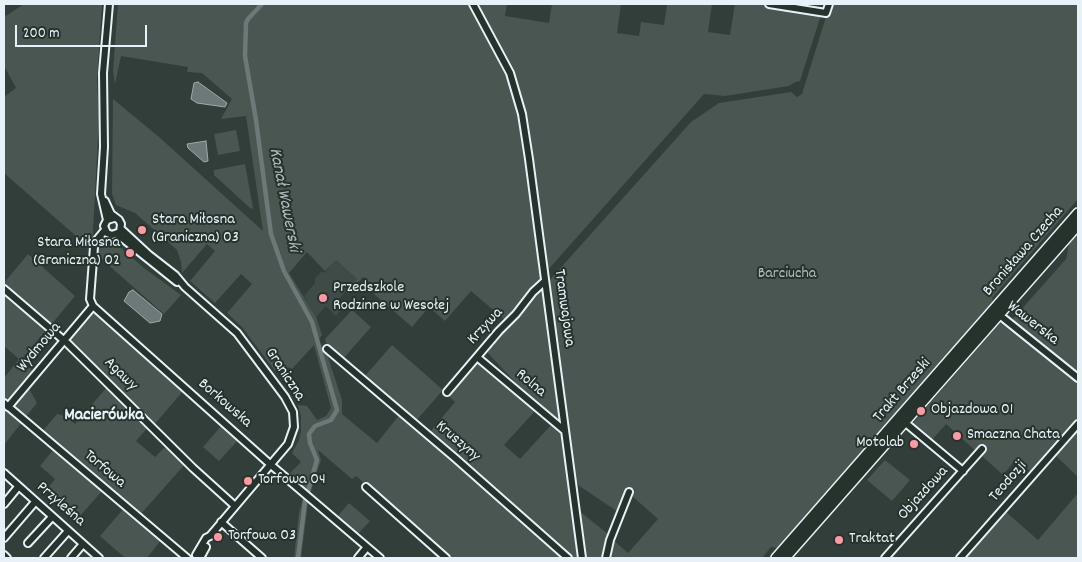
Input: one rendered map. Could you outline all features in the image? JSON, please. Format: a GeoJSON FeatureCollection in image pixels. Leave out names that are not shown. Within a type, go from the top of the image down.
{"type":"FeatureCollection","features":[{"type":"Feature","properties":{"kind":"main road","name":"Bronisława Czecha"},"geometry":{"type":"LineString","coordinates":[[996,313],[1078,213]]}},
{"type":"Feature","properties":{"kind":"main road","name":"Bronisława Czecha"},"geometry":{"type":"LineString","coordinates":[[996,313],[1078,224]]}},
{"type":"Feature","properties":{"kind":"main road","name":"Trakt Brzeski"},"geometry":{"type":"LineString","coordinates":[[776,558],[996,313]]}},
{"type":"Feature","properties":{"kind":"main road","name":"Trakt Brzeski"},"geometry":{"type":"LineString","coordinates":[[785,558],[902,419]]}},
{"type":"Feature","properties":{"kind":"street"},"geometry":{"type":"LineString","coordinates":[[107,232],[104,223],[110,219],[102,187],[103,73],[109,4]]}},
{"type":"Feature","properties":{"kind":"street","name":"Tramwajowa"},"geometry":{"type":"LineString","coordinates":[[474,4],[505,64],[514,87],[524,128],[582,558]]}},
{"type":"Feature","properties":{"kind":"street"},"geometry":{"type":"LineString","coordinates":[[769,4],[826,13],[829,4]]}},
{"type":"Feature","properties":{"kind":"street","name":"Graniczna"},"geometry":{"type":"LineString","coordinates":[[110,219],[120,222],[119,231],[173,273],[242,338],[290,404],[294,421],[292,435],[285,447],[204,541],[199,557]]}},
{"type":"Feature","properties":{"kind":"street"},"geometry":{"type":"LineString","coordinates":[[107,232],[119,231]]}},
{"type":"Feature","properties":{"kind":"street"},"geometry":{"type":"LineString","coordinates":[[92,306],[90,299],[94,251],[107,232]]}},
{"type":"Feature","properties":{"kind":"street","name":"Krzywa"},"geometry":{"type":"LineString","coordinates":[[447,392],[533,292],[545,281]]}},
{"type":"Feature","properties":{"kind":"street","name":"Agawy"},"geometry":{"type":"LineString","coordinates":[[4,289],[64,340],[193,468],[235,506]]}},
{"type":"Feature","properties":{"kind":"street","name":"Wydmowa"},"geometry":{"type":"LineString","coordinates":[[6,405],[92,306]]}},
{"type":"Feature","properties":{"kind":"street","name":"Borkowska"},"geometry":{"type":"LineString","coordinates":[[92,306],[271,465],[380,558]]}},
{"type":"Feature","properties":{"kind":"street","name":"Wawerska"},"geometry":{"type":"LineString","coordinates":[[996,313],[1078,378]]}},
{"type":"Feature","properties":{"kind":"street","name":"Kruszyny"},"geometry":{"type":"LineString","coordinates":[[327,349],[455,458],[568,558]]}},
{"type":"Feature","properties":{"kind":"street","name":"Rolna"},"geometry":{"type":"LineString","coordinates":[[477,358],[565,431]]}},
{"type":"Feature","properties":{"kind":"street","name":"Torfowa"},"geometry":{"type":"LineString","coordinates":[[6,405],[187,558]]}},
{"type":"Feature","properties":{"kind":"street","name":"Objazdowa"},"geometry":{"type":"LineString","coordinates":[[902,419],[963,471]]}},
{"type":"Feature","properties":{"kind":"street","name":"Teodozji"},"geometry":{"type":"LineString","coordinates":[[960,558],[1078,424]]}},
{"type":"Feature","properties":{"kind":"street","name":"Objazdowa"},"geometry":{"type":"LineString","coordinates":[[885,558],[982,449]]}},
{"type":"Feature","properties":{"kind":"street","name":"Przyleśna"},"geometry":{"type":"LineString","coordinates":[[4,472],[18,487],[99,558]]}},
{"type":"Feature","properties":{"kind":"street"},"geometry":{"type":"LineString","coordinates":[[4,504],[18,487]]}},
{"type":"Feature","properties":{"kind":"street"},"geometry":{"type":"LineString","coordinates":[[366,487],[446,558]]}},
{"type":"Feature","properties":{"kind":"street"},"geometry":{"type":"LineString","coordinates":[[606,558],[610,540],[629,492]]}},
{"type":"Feature","properties":{"kind":"street"},"geometry":{"type":"LineString","coordinates":[[4,538],[35,502]]}},
{"type":"Feature","properties":{"kind":"street"},"geometry":{"type":"LineString","coordinates":[[28,544],[52,516]]}},
{"type":"Feature","properties":{"kind":"street"},"geometry":{"type":"LineString","coordinates":[[221,522],[262,558]]}},
{"type":"Feature","properties":{"kind":"street"},"geometry":{"type":"LineString","coordinates":[[44,558],[68,531]]}},
{"type":"Feature","properties":{"kind":"street"},"geometry":{"type":"LineString","coordinates":[[71,558],[84,544]]}},
{"type":"Feature","properties":{"kind":"street"},"geometry":{"type":"LineString","coordinates":[[358,558],[367,547]]}},
{"type":"Feature","properties":{"kind":"street"},"geometry":{"type":"LineString","coordinates":[[4,555],[7,558]]}},
{"type":"Feature","properties":{"kind":"street"},"geometry":{"type":"LineString","coordinates":[[187,558],[191,555],[199,557]]}},
{"type":"Feature","properties":{"kind":"shaded area"},"geometry":{"type":"Polygon","coordinates":[[[198,82],[227,103],[225,107],[197,103],[191,99],[194,83],[198,82]]]}},
{"type":"Feature","properties":{"kind":"shaded area"},"geometry":{"type":"Polygon","coordinates":[[[206,141],[208,161],[204,162],[188,148],[187,144],[206,141]]]}},
{"type":"Feature","properties":{"kind":"shaded area"},"geometry":{"type":"Polygon","coordinates":[[[336,260],[357,279],[338,300],[333,297],[344,307],[336,316],[326,306],[316,317],[304,296],[315,283],[315,278],[322,271],[324,273],[336,260]]]}},
{"type":"Feature","properties":{"kind":"shaded area"},"geometry":{"type":"Polygon","coordinates":[[[133,290],[162,314],[160,321],[150,323],[124,301],[129,292],[133,290]]]}},
{"type":"Feature","properties":{"kind":"green space"},"geometry":{"type":"Polygon","coordinates":[[[24,4],[102,4],[97,80],[99,118],[92,250],[4,173],[4,97],[16,88],[4,66],[4,17],[24,4]]]}},
{"type":"Feature","properties":{"kind":"green space"},"geometry":{"type":"Polygon","coordinates":[[[118,4],[470,4],[505,66],[519,115],[526,148],[542,277],[505,320],[471,291],[445,321],[429,307],[412,327],[374,294],[378,289],[363,277],[348,294],[345,291],[357,279],[336,260],[325,271],[307,252],[289,273],[316,317],[322,335],[319,339],[327,354],[342,400],[342,414],[377,443],[400,414],[563,558],[450,558],[356,476],[352,479],[318,450],[321,460],[310,494],[288,475],[301,462],[292,453],[299,440],[301,431],[301,416],[298,405],[307,406],[317,420],[326,416],[331,408],[314,345],[292,369],[289,367],[282,375],[279,370],[276,369],[275,371],[242,327],[227,313],[252,284],[241,274],[215,303],[190,281],[215,251],[207,244],[182,273],[177,250],[135,213],[116,205],[112,194],[113,99],[159,137],[263,231],[246,116],[221,119],[232,99],[202,73],[187,72],[188,67],[121,56],[115,84],[113,71],[118,4]]]}},
{"type":"Feature","properties":{"kind":"green space"},"geometry":{"type":"Polygon","coordinates":[[[476,4],[507,4],[505,16],[549,23],[552,4],[621,4],[617,33],[639,36],[641,22],[664,25],[667,4],[712,4],[708,32],[730,35],[735,4],[756,4],[819,13],[821,15],[800,81],[789,86],[725,96],[704,94],[547,271],[529,131],[524,108],[511,66],[506,62],[476,4]]]}},
{"type":"Feature","properties":{"kind":"green space","name":"Barciucha"},"geometry":{"type":"Polygon","coordinates":[[[830,4],[1078,4],[1078,199],[992,298],[993,301],[778,548],[771,547],[762,558],[608,558],[612,539],[628,553],[658,519],[631,495],[635,490],[632,488],[625,491],[618,512],[575,483],[548,282],[691,122],[719,103],[791,92],[797,97],[802,94],[830,4]]]}},
{"type":"Feature","properties":{"kind":"green space"},"geometry":{"type":"Polygon","coordinates":[[[236,130],[240,151],[218,155],[214,134],[236,130]]]}},
{"type":"Feature","properties":{"kind":"green space"},"geometry":{"type":"Polygon","coordinates":[[[245,164],[253,208],[251,209],[214,175],[214,170],[245,164]]]}},
{"type":"Feature","properties":{"kind":"green space"},"geometry":{"type":"Polygon","coordinates":[[[1078,234],[1078,374],[1011,321],[1066,259],[1069,244],[1078,234]]]}},
{"type":"Feature","properties":{"kind":"green space"},"geometry":{"type":"Polygon","coordinates":[[[112,240],[144,268],[181,295],[164,314],[97,255],[106,241],[112,240]]]}},
{"type":"Feature","properties":{"kind":"green space"},"geometry":{"type":"Polygon","coordinates":[[[28,254],[75,296],[50,326],[4,286],[4,283],[28,254]]]}},
{"type":"Feature","properties":{"kind":"green space"},"geometry":{"type":"Polygon","coordinates":[[[543,288],[551,335],[561,426],[515,385],[514,381],[488,353],[488,350],[543,288]]]}},
{"type":"Feature","properties":{"kind":"green space"},"geometry":{"type":"Polygon","coordinates":[[[4,292],[47,329],[21,360],[34,372],[9,402],[4,398],[4,378],[19,359],[4,346],[4,292]]]}},
{"type":"Feature","properties":{"kind":"green space"},"geometry":{"type":"Polygon","coordinates":[[[352,310],[371,327],[343,359],[326,343],[325,339],[352,310]]]}},
{"type":"Feature","properties":{"kind":"green space"},"geometry":{"type":"Polygon","coordinates":[[[92,311],[183,391],[154,425],[68,340],[92,311]]]}},
{"type":"Feature","properties":{"kind":"green space"},"geometry":{"type":"Polygon","coordinates":[[[1000,323],[1018,336],[1022,335],[1078,380],[1078,421],[1032,473],[1016,459],[1003,475],[981,455],[986,450],[983,446],[977,452],[946,424],[931,441],[912,424],[1000,323]]]}},
{"type":"Feature","properties":{"kind":"green space"},"geometry":{"type":"Polygon","coordinates":[[[392,345],[443,390],[415,422],[364,377],[392,345]]]}},
{"type":"Feature","properties":{"kind":"green space"},"geometry":{"type":"Polygon","coordinates":[[[478,362],[535,411],[504,445],[520,459],[551,425],[562,434],[580,558],[571,558],[429,433],[455,402],[449,396],[478,362]]]}},
{"type":"Feature","properties":{"kind":"green space"},"geometry":{"type":"Polygon","coordinates":[[[108,386],[149,426],[136,441],[155,457],[167,445],[186,463],[140,515],[42,432],[57,414],[66,416],[75,424],[108,386]]]}},
{"type":"Feature","properties":{"kind":"green space"},"geometry":{"type":"Polygon","coordinates":[[[28,387],[37,403],[25,418],[12,406],[28,387]]]}},
{"type":"Feature","properties":{"kind":"green space"},"geometry":{"type":"Polygon","coordinates":[[[4,406],[22,422],[4,445],[4,406]]]}},
{"type":"Feature","properties":{"kind":"green space"},"geometry":{"type":"Polygon","coordinates":[[[222,425],[239,439],[219,461],[203,447],[222,425]]]}},
{"type":"Feature","properties":{"kind":"green space"},"geometry":{"type":"Polygon","coordinates":[[[1078,429],[1078,477],[1055,455],[1078,429]]]}},
{"type":"Feature","properties":{"kind":"green space"},"geometry":{"type":"Polygon","coordinates":[[[54,449],[103,490],[79,517],[47,489],[55,479],[40,466],[54,449]]]}},
{"type":"Feature","properties":{"kind":"green space"},"geometry":{"type":"Polygon","coordinates":[[[885,460],[910,480],[892,501],[867,480],[885,460]]]}},
{"type":"Feature","properties":{"kind":"green space"},"geometry":{"type":"Polygon","coordinates":[[[1078,493],[1078,558],[963,558],[1005,511],[1038,540],[1078,493]]]}},
{"type":"Feature","properties":{"kind":"green space"},"geometry":{"type":"Polygon","coordinates":[[[303,498],[308,503],[301,558],[294,558],[299,513],[303,498]]]}},
{"type":"Feature","properties":{"kind":"green space"},"geometry":{"type":"Polygon","coordinates":[[[349,503],[370,521],[357,535],[337,517],[349,503]]]}},
{"type":"Feature","properties":{"kind":"green space"},"geometry":{"type":"Polygon","coordinates":[[[124,508],[161,540],[147,558],[125,558],[100,536],[124,508]]]}},
{"type":"Feature","properties":{"kind":"green space"},"geometry":{"type":"Polygon","coordinates":[[[578,510],[608,534],[604,558],[586,558],[578,510]]]}},
{"type":"Feature","properties":{"kind":"waterway","name":"Kanał Wawerski"},"geometry":{"type":"LineString","coordinates":[[262,4],[246,23],[245,56],[256,120],[271,234],[284,271],[312,322],[337,410],[331,420],[315,426],[309,434],[310,443],[317,460],[305,501],[298,558]]}},
{"type":"Feature","properties":{"kind":"place","name":"Stara Miłosna (Graniczna) 03"},"geometry":{"type":"Point","coordinates":[142,230]}},
{"type":"Feature","properties":{"kind":"place","name":"Stara Miłosna (Graniczna) 02"},"geometry":{"type":"Point","coordinates":[130,253]}},
{"type":"Feature","properties":{"kind":"place","name":"Przedszkole Rodzinne w Wesołej"},"geometry":{"type":"Point","coordinates":[323,298]}},
{"type":"Feature","properties":{"kind":"place","name":"Objazdowa 01"},"geometry":{"type":"Point","coordinates":[921,411]}},
{"type":"Feature","properties":{"kind":"place","name":"Smaczna Chata"},"geometry":{"type":"Point","coordinates":[957,436]}},
{"type":"Feature","properties":{"kind":"place","name":"Motolab"},"geometry":{"type":"Point","coordinates":[914,444]}},
{"type":"Feature","properties":{"kind":"place","name":"Torfowa 04"},"geometry":{"type":"Point","coordinates":[248,481]}},
{"type":"Feature","properties":{"kind":"place","name":"Torfowa 03"},"geometry":{"type":"Point","coordinates":[218,537]}},
{"type":"Feature","properties":{"kind":"place","name":"Traktat"},"geometry":{"type":"Point","coordinates":[839,540]}},
{"type":"Feature","properties":{"kind":"district","name":"Macierówka"},"geometry":{"type":"Point","coordinates":[104,417]}}]}
